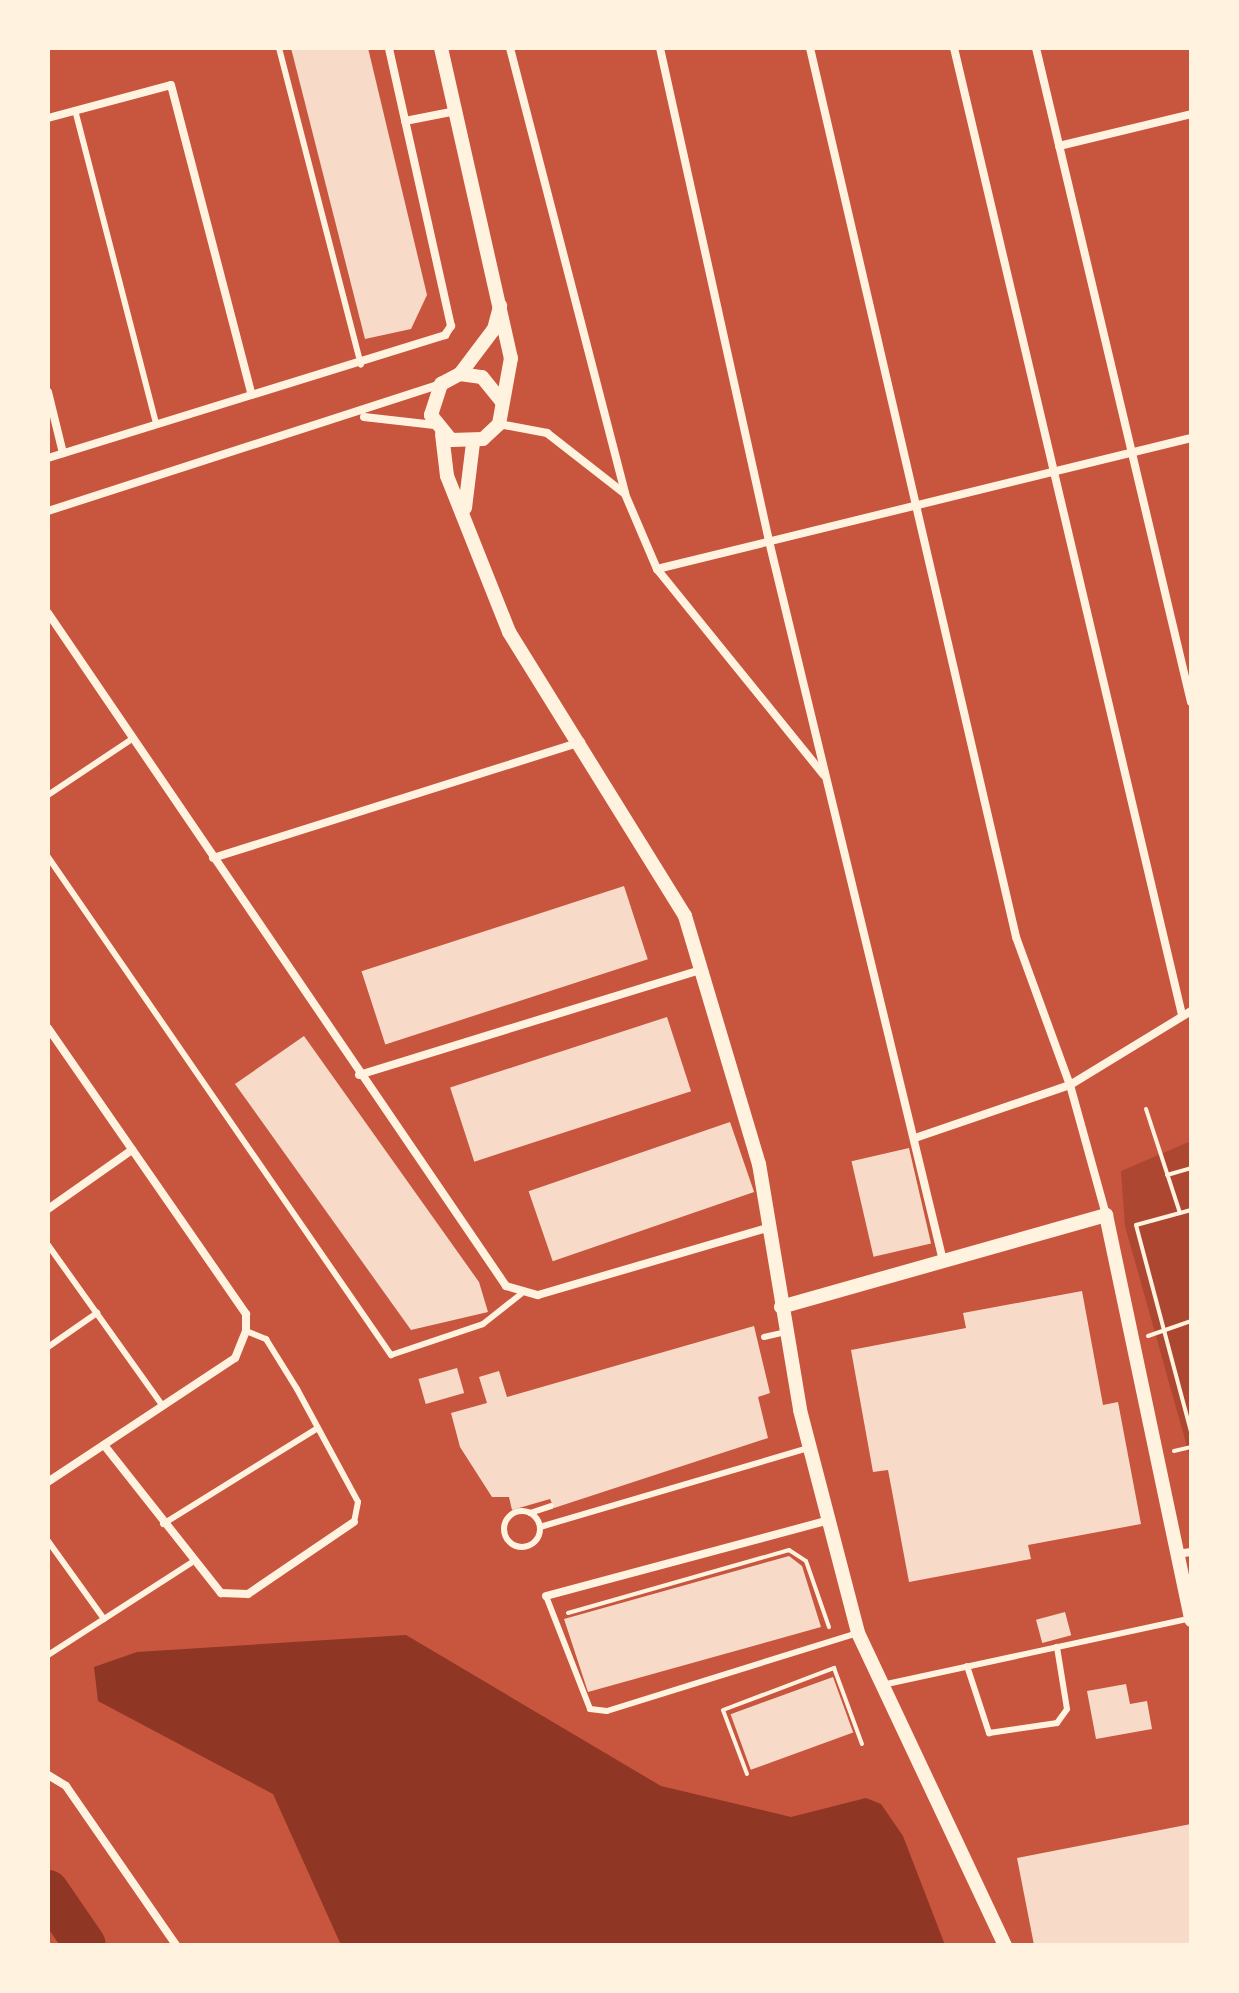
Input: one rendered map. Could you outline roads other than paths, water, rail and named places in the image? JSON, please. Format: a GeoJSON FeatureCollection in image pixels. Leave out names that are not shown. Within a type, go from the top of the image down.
{"type":"FeatureCollection","features":[{"type":"Feature","properties":{"kind":"street"},"geometry":{"type":"LineString","coordinates":[[48,458],[156,423],[436,342],[451,326],[389,48]]}},
{"type":"Feature","properties":{"kind":"street"},"geometry":{"type":"LineString","coordinates":[[441,48],[501,301],[511,358],[499,424],[473,443],[465,517]]}},
{"type":"Feature","properties":{"kind":"street"},"geometry":{"type":"LineString","coordinates":[[510,48],[625,494],[657,569],[826,777]]}},
{"type":"Feature","properties":{"kind":"street"},"geometry":{"type":"LineString","coordinates":[[660,48],[769,541],[943,1261]]}},
{"type":"Feature","properties":{"kind":"street"},"geometry":{"type":"LineString","coordinates":[[810,48],[1016,937],[1070,1085],[1106,1215],[1132,1341],[1184,1553],[1191,1619]]}},
{"type":"Feature","properties":{"kind":"street"},"geometry":{"type":"LineString","coordinates":[[954,48],[1182,1015]]}},
{"type":"Feature","properties":{"kind":"street"},"geometry":{"type":"LineString","coordinates":[[1036,48],[1191,702]]}},
{"type":"Feature","properties":{"kind":"street"},"geometry":{"type":"LineString","coordinates":[[48,118],[171,85],[252,395]]}},
{"type":"Feature","properties":{"kind":"street"},"geometry":{"type":"LineString","coordinates":[[405,121],[456,111]]}},
{"type":"Feature","properties":{"kind":"street"},"geometry":{"type":"LineString","coordinates":[[1059,146],[1191,114]]}},
{"type":"Feature","properties":{"kind":"street"},"geometry":{"type":"LineString","coordinates":[[48,511],[359,416],[441,384],[460,374],[494,329],[501,301]]}},
{"type":"Feature","properties":{"kind":"street"},"geometry":{"type":"LineString","coordinates":[[460,374],[491,383],[502,402]]}},
{"type":"Feature","properties":{"kind":"street"},"geometry":{"type":"LineString","coordinates":[[441,384],[431,404],[447,476],[509,632],[581,742],[685,916],[759,1164],[781,1307],[809,1448],[858,1633],[879,1685],[1005,1945]]}},
{"type":"Feature","properties":{"kind":"street"},"geometry":{"type":"LineString","coordinates":[[48,392],[63,453]]}},
{"type":"Feature","properties":{"kind":"street"},"geometry":{"type":"LineString","coordinates":[[359,416],[438,429],[473,443]]}},
{"type":"Feature","properties":{"kind":"street"},"geometry":{"type":"LineString","coordinates":[[499,424],[547,433],[625,494]]}},
{"type":"Feature","properties":{"kind":"street"},"geometry":{"type":"LineString","coordinates":[[657,569],[1191,438]]}},
{"type":"Feature","properties":{"kind":"street"},"geometry":{"type":"LineString","coordinates":[[48,613],[494,1274],[521,1294],[559,1290],[770,1227]]}},
{"type":"Feature","properties":{"kind":"street"},"geometry":{"type":"LineString","coordinates":[[213,858],[581,742]]}},
{"type":"Feature","properties":{"kind":"street"},"geometry":{"type":"LineString","coordinates":[[359,1075],[701,970]]}},
{"type":"Feature","properties":{"kind":"street"},"geometry":{"type":"LineString","coordinates":[[915,1138],[1070,1085],[1191,1011]]}},
{"type":"Feature","properties":{"kind":"street"},"geometry":{"type":"LineString","coordinates":[[48,1028],[246,1314],[246,1331],[235,1358],[48,1482]]}},
{"type":"Feature","properties":{"kind":"street"},"geometry":{"type":"LineString","coordinates":[[48,1209],[132,1150]]}},
{"type":"Feature","properties":{"kind":"street"},"geometry":{"type":"LineString","coordinates":[[781,1307],[1106,1215]]}},
{"type":"Feature","properties":{"kind":"street"},"geometry":{"type":"LineString","coordinates":[[104,1445],[191,1563],[221,1593],[248,1594],[354,1522]]}},
{"type":"Feature","properties":{"kind":"street"},"geometry":{"type":"LineString","coordinates":[[546,1596],[826,1521]]}},
{"type":"Feature","properties":{"kind":"street"},"geometry":{"type":"LineString","coordinates":[[49,1773],[66,1786],[176,1945]]}},
{"type":"Feature","properties":{"kind":"lane"},"geometry":{"type":"LineString","coordinates":[[279,48],[361,365]]}},
{"type":"Feature","properties":{"kind":"lane"},"geometry":{"type":"LineString","coordinates":[[75,110],[156,423]]}},
{"type":"Feature","properties":{"kind":"lane"},"geometry":{"type":"LineString","coordinates":[[48,795],[132,739]]}},
{"type":"Feature","properties":{"kind":"lane"},"geometry":{"type":"LineString","coordinates":[[48,857],[391,1355],[483,1324],[521,1294]]}},
{"type":"Feature","properties":{"kind":"lane"},"geometry":{"type":"LineString","coordinates":[[48,1245],[163,1406]]}},
{"type":"Feature","properties":{"kind":"lane"},"geometry":{"type":"LineString","coordinates":[[48,1347],[97,1313]]}},
{"type":"Feature","properties":{"kind":"lane"},"geometry":{"type":"LineString","coordinates":[[246,1331],[266,1339],[318,1428],[358,1502],[354,1522]]}},
{"type":"Feature","properties":{"kind":"lane"},"geometry":{"type":"LineString","coordinates":[[764,1337],[786,1332]]}},
{"type":"Feature","properties":{"kind":"lane"},"geometry":{"type":"LineString","coordinates":[[163,1524],[318,1428]]}},
{"type":"Feature","properties":{"kind":"lane"},"geometry":{"type":"LineString","coordinates":[[551,1506],[509,1517],[507,1539],[528,1545],[540,1527],[809,1448]]}},
{"type":"Feature","properties":{"kind":"lane"},"geometry":{"type":"LineString","coordinates":[[530,1513],[540,1527]]}},
{"type":"Feature","properties":{"kind":"lane"},"geometry":{"type":"LineString","coordinates":[[48,1541],[104,1619]]}},
{"type":"Feature","properties":{"kind":"lane"},"geometry":{"type":"LineString","coordinates":[[48,1655],[191,1563]]}},
{"type":"Feature","properties":{"kind":"lane"},"geometry":{"type":"LineString","coordinates":[[546,1596],[549,1618],[583,1704],[607,1711],[858,1633]]}},
{"type":"Feature","properties":{"kind":"lane"},"geometry":{"type":"LineString","coordinates":[[879,1685],[1191,1619]]}},
{"type":"Feature","properties":{"kind":"lane"},"geometry":{"type":"LineString","coordinates":[[967,1666],[989,1733],[1057,1723],[1067,1709],[1057,1647]]}},
{"type":"Feature","properties":{"kind":"waterway"},"geometry":{"type":"LineString","coordinates":[[48,1891],[85,1945]]}}]}
